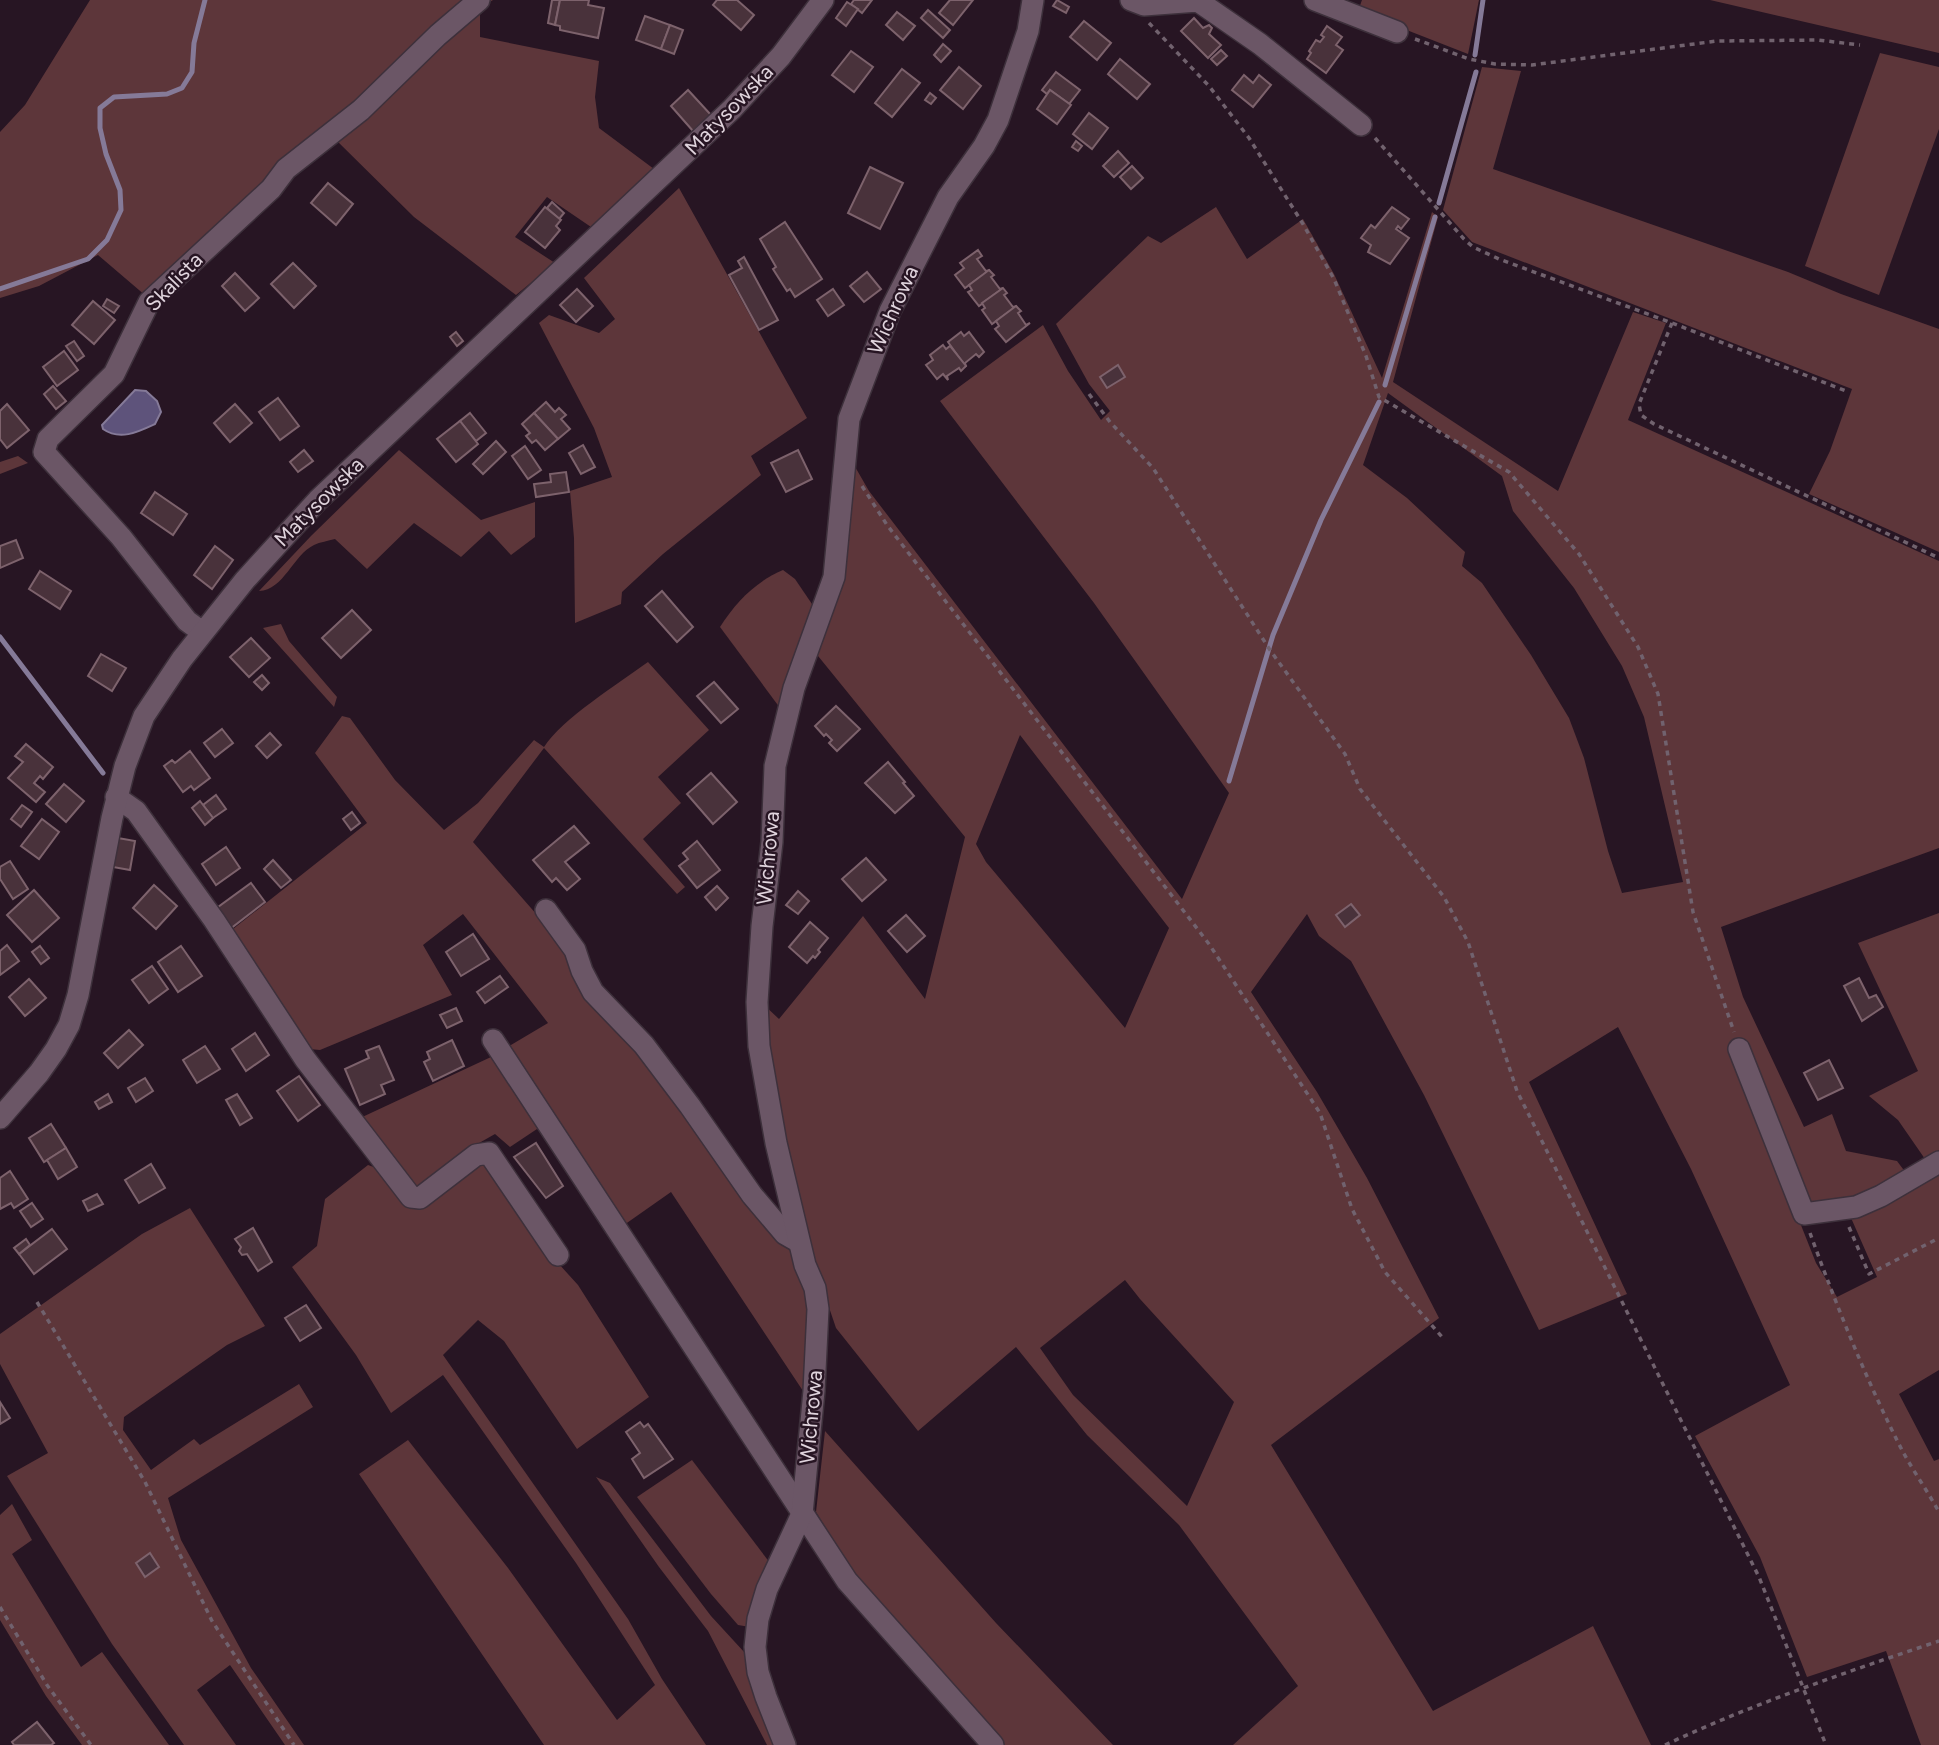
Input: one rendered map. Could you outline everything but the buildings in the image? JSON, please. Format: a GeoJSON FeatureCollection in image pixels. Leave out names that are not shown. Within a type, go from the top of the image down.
{"type":"FeatureCollection","features":[{"type":"Feature","properties":{"kind":"street","name":"Skalista"},"geometry":{"type":"LineString","coordinates":[[202,632],[187,621],[121,537],[44,452],[48,439],[114,374],[149,302],[271,189],[286,169],[361,110],[438,35],[479,0]]}},
{"type":"Feature","properties":{"kind":"street","name":"Matysowska"},"geometry":{"type":"LineString","coordinates":[[0,1118],[45,1065],[69,1025],[85,964],[116,797],[128,757],[144,716],[202,632],[283,536],[318,500],[732,109],[781,56],[823,0]]}},
{"type":"Feature","properties":{"kind":"street","name":"Wichrowa"},"geometry":{"type":"LineString","coordinates":[[785,1745],[758,1672],[755,1647],[758,1619],[767,1589],[802,1514],[814,1391],[818,1310],[815,1288],[805,1265],[776,1143],[758,1046],[757,1002],[762,926],[772,842],[775,766],[794,688],[834,577],[849,419],[890,311],[947,197],[984,146],[998,120],[1028,31],[1033,0]]}},
{"type":"Feature","properties":{"kind":"street"},"geometry":{"type":"LineString","coordinates":[[1315,0],[1397,32]]}},
{"type":"Feature","properties":{"kind":"street"},"geometry":{"type":"LineString","coordinates":[[1137,8],[1144,5],[1198,1],[1260,44],[1361,125]]}},
{"type":"Feature","properties":{"kind":"street"},"geometry":{"type":"LineString","coordinates":[[116,797],[136,811],[214,920],[305,1059],[411,1197],[421,1198],[477,1155],[489,1153],[558,1255]]}},
{"type":"Feature","properties":{"kind":"street"},"geometry":{"type":"LineString","coordinates":[[545,910],[575,950],[593,992],[644,1045],[752,1195],[785,1234],[799,1242]]}},
{"type":"Feature","properties":{"kind":"street"},"geometry":{"type":"LineString","coordinates":[[493,1040],[847,1581],[993,1745]]}},
{"type":"Feature","properties":{"kind":"street"},"geometry":{"type":"LineString","coordinates":[[1739,1049],[1804,1214],[1856,1207],[1881,1196],[1939,1162]]}},
{"type":"Feature","properties":{"kind":"path"},"geometry":{"type":"LineString","coordinates":[[1137,8],[1209,86],[1248,138],[1303,224],[1334,279],[1366,356],[1379,397],[1509,472],[1579,554],[1638,647],[1658,694],[1693,912],[1739,1049]]}},
{"type":"Feature","properties":{"kind":"path"},"geometry":{"type":"LineString","coordinates":[[1397,32],[1469,59],[1495,64],[1532,65],[1717,41],[1818,40],[1860,45]]}},
{"type":"Feature","properties":{"kind":"path"},"geometry":{"type":"LineString","coordinates":[[1361,125],[1473,247],[1846,391]]}},
{"type":"Feature","properties":{"kind":"path"},"geometry":{"type":"LineString","coordinates":[[1672,323],[1639,404],[1641,415],[1666,430],[1939,558]]}},
{"type":"Feature","properties":{"kind":"path"},"geometry":{"type":"LineString","coordinates":[[1089,394],[1110,422],[1153,468],[1270,650],[1345,754],[1360,789],[1444,897],[1468,942],[1517,1091],[1759,1577],[1826,1745]]}},
{"type":"Feature","properties":{"kind":"path"},"geometry":{"type":"LineString","coordinates":[[844,458],[887,525],[1209,944],[1320,1113],[1352,1209],[1385,1272],[1442,1338]]}},
{"type":"Feature","properties":{"kind":"path"},"geometry":{"type":"LineString","coordinates":[[1841,1209],[1869,1274],[1939,1238]]}},
{"type":"Feature","properties":{"kind":"path"},"geometry":{"type":"LineString","coordinates":[[1804,1214],[1828,1281],[1874,1390],[1904,1452],[1939,1512]]}},
{"type":"Feature","properties":{"kind":"path"},"geometry":{"type":"LineString","coordinates":[[37,1302],[145,1482],[212,1621],[294,1745]]}},
{"type":"Feature","properties":{"kind":"path"},"geometry":{"type":"LineString","coordinates":[[0,1607],[47,1685],[91,1745]]}},
{"type":"Feature","properties":{"kind":"path"},"geometry":{"type":"LineString","coordinates":[[1665,1745],[1728,1715],[1803,1686],[1939,1642]]}},
{"type":"Feature","properties":{"kind":"shaded area"},"geometry":{"type":"Polygon","coordinates":[[[90,0],[493,0],[480,8],[480,37],[599,61],[595,97],[599,128],[654,169],[591,227],[547,197],[515,237],[555,263],[516,295],[414,217],[335,139],[273,169],[252,195],[146,296],[98,255],[39,286],[0,298],[0,132],[25,105],[90,0]]]}},
{"type":"Feature","properties":{"kind":"shaded area"},"geometry":{"type":"Polygon","coordinates":[[[1362,0],[1479,0],[1468,54],[1358,11],[1362,0]]]}},
{"type":"Feature","properties":{"kind":"shaded area"},"geometry":{"type":"Polygon","coordinates":[[[1710,0],[1939,0],[1939,53],[1710,0]]]}},
{"type":"Feature","properties":{"kind":"shaded area"},"geometry":{"type":"Polygon","coordinates":[[[1880,53],[1939,67],[1939,129],[1879,295],[1805,266],[1880,53]]]}},
{"type":"Feature","properties":{"kind":"shaded area"},"geometry":{"type":"Polygon","coordinates":[[[1482,67],[1521,71],[1493,169],[1788,272],[1939,329],[1939,552],[1809,494],[1830,451],[1852,389],[1472,242],[1443,210],[1482,67]]]}},
{"type":"Feature","properties":{"kind":"shaded area"},"geometry":{"type":"Polygon","coordinates":[[[679,188],[807,418],[751,456],[761,475],[663,554],[622,592],[621,604],[575,623],[574,538],[570,491],[612,477],[594,428],[539,323],[549,315],[599,333],[615,319],[584,278],[679,188]]]}},
{"type":"Feature","properties":{"kind":"shaded area"},"geometry":{"type":"Polygon","coordinates":[[[1216,207],[1247,259],[1303,219],[1334,274],[1382,378],[1432,212],[1438,217],[1393,382],[1558,491],[1633,312],[1666,323],[1628,420],[1939,561],[1939,848],[1721,927],[1743,997],[1804,1127],[1832,1114],[1846,1151],[1897,1161],[1906,1173],[1860,1198],[1795,1210],[1816,1263],[1837,1297],[1877,1277],[1848,1211],[1939,1168],[1939,1370],[1899,1394],[1934,1461],[1939,1459],[1939,1745],[1921,1745],[1886,1651],[1807,1677],[1760,1557],[1695,1436],[1790,1385],[1691,1169],[1618,1027],[1529,1082],[1627,1294],[1539,1330],[1424,1095],[1351,961],[1319,936],[1307,914],[1251,992],[1317,1092],[1367,1178],[1439,1318],[1271,1445],[1433,1711],[1593,1626],[1651,1745],[1233,1745],[1298,1686],[1179,1525],[1087,1435],[1016,1347],[918,1431],[836,1328],[814,1263],[778,1102],[762,1003],[779,1019],[863,916],[925,999],[965,837],[814,651],[843,586],[851,497],[850,458],[869,491],[1182,899],[1229,793],[1094,603],[940,401],[1043,325],[1068,371],[1101,420],[1110,411],[1089,384],[1056,324],[1148,236],[1161,243],[1216,207]],[[1388,393],[1363,465],[1407,498],[1465,552],[1462,566],[1482,583],[1531,655],[1569,718],[1584,758],[1622,893],[1683,882],[1644,717],[1622,666],[1574,588],[1513,511],[1502,476],[1388,393]],[[1020,735],[976,844],[986,862],[1125,1028],[1169,928],[1020,735]],[[1125,1280],[1040,1348],[1073,1395],[1187,1506],[1234,1402],[1125,1280]]]}},
{"type":"Feature","properties":{"kind":"shaded area"},"geometry":{"type":"Polygon","coordinates":[[[135,390],[146,391],[157,401],[161,412],[155,424],[122,435],[103,429],[102,425],[135,390]]]}},
{"type":"Feature","properties":{"kind":"shaded area"},"geometry":{"type":"Polygon","coordinates":[[[399,450],[481,520],[535,502],[535,537],[511,555],[489,531],[461,557],[414,523],[367,569],[335,539],[316,544],[307,550],[275,585],[259,591],[311,536],[399,450]]]}},
{"type":"Feature","properties":{"kind":"shaded area"},"geometry":{"type":"Polygon","coordinates":[[[18,456],[28,463],[0,474],[0,462],[18,456]]]}},
{"type":"Feature","properties":{"kind":"shaded area"},"geometry":{"type":"Polygon","coordinates":[[[783,570],[795,579],[814,607],[783,712],[720,627],[747,594],[764,580],[783,570]]]}},
{"type":"Feature","properties":{"kind":"shaded area"},"geometry":{"type":"Polygon","coordinates":[[[281,624],[289,641],[337,697],[334,707],[263,628],[281,624]]]}},
{"type":"Feature","properties":{"kind":"shaded area"},"geometry":{"type":"Polygon","coordinates":[[[648,662],[709,730],[658,777],[681,803],[643,839],[685,887],[677,894],[544,748],[473,842],[545,924],[794,1250],[807,1292],[810,1323],[807,1397],[671,1192],[624,1225],[506,1048],[548,1023],[463,914],[423,945],[452,995],[320,1050],[309,1049],[228,933],[367,823],[315,753],[342,716],[350,718],[395,780],[444,830],[478,803],[534,740],[544,747],[577,713],[648,662]]]}},
{"type":"Feature","properties":{"kind":"shaded area"},"geometry":{"type":"Polygon","coordinates":[[[1939,913],[1939,1153],[1925,1159],[1898,1120],[1869,1096],[1918,1071],[1858,943],[1939,913]]]}},
{"type":"Feature","properties":{"kind":"shaded area"},"geometry":{"type":"Polygon","coordinates":[[[491,1057],[540,1127],[510,1147],[495,1134],[465,1151],[426,1184],[408,1187],[358,1119],[491,1057]]]}},
{"type":"Feature","properties":{"kind":"shaded area"},"geometry":{"type":"Polygon","coordinates":[[[484,1162],[558,1263],[578,1285],[649,1397],[577,1449],[504,1341],[478,1320],[443,1355],[628,1619],[662,1679],[706,1745],[544,1745],[359,1474],[408,1440],[508,1568],[617,1720],[655,1685],[576,1563],[443,1375],[391,1413],[356,1355],[292,1267],[317,1246],[325,1199],[368,1165],[382,1170],[405,1205],[421,1208],[484,1162]]]}},
{"type":"Feature","properties":{"kind":"shaded area"},"geometry":{"type":"Polygon","coordinates":[[[190,1208],[265,1326],[227,1345],[124,1417],[123,1430],[151,1470],[194,1439],[200,1445],[299,1384],[313,1407],[168,1498],[181,1540],[251,1668],[304,1745],[285,1745],[230,1665],[197,1690],[236,1745],[184,1745],[112,1644],[7,1476],[48,1453],[0,1364],[0,1334],[142,1234],[190,1208]]]}},
{"type":"Feature","properties":{"kind":"shaded area"},"geometry":{"type":"Polygon","coordinates":[[[825,1431],[996,1623],[1113,1745],[1004,1745],[851,1570],[816,1512],[825,1431]]]}},
{"type":"Feature","properties":{"kind":"shaded area"},"geometry":{"type":"Polygon","coordinates":[[[692,1460],[770,1563],[750,1627],[738,1625],[711,1594],[637,1497],[692,1460]]]}},
{"type":"Feature","properties":{"kind":"shaded area"},"geometry":{"type":"Polygon","coordinates":[[[596,1477],[610,1483],[711,1616],[745,1653],[778,1745],[767,1745],[708,1631],[596,1477]]]}},
{"type":"Feature","properties":{"kind":"shaded area"},"geometry":{"type":"Polygon","coordinates":[[[12,1504],[32,1540],[12,1554],[81,1667],[102,1652],[169,1745],[82,1745],[46,1696],[0,1620],[0,1515],[12,1504]]]}},
{"type":"Feature","properties":{"kind":"waterway"},"geometry":{"type":"LineString","coordinates":[[0,289],[88,259],[107,240],[121,210],[120,190],[106,154],[100,128],[100,108],[114,97],[167,94],[182,88],[192,72],[194,43],[205,0]]}},
{"type":"Feature","properties":{"kind":"waterway"},"geometry":{"type":"LineString","coordinates":[[1475,55],[1483,0]]}},
{"type":"Feature","properties":{"kind":"waterway"},"geometry":{"type":"LineString","coordinates":[[1439,203],[1476,72]]}},
{"type":"Feature","properties":{"kind":"waterway"},"geometry":{"type":"LineString","coordinates":[[1385,385],[1435,217]]}},
{"type":"Feature","properties":{"kind":"waterway"},"geometry":{"type":"LineString","coordinates":[[1229,781],[1273,635],[1321,520],[1379,402]]}},
{"type":"Feature","properties":{"kind":"waterway"},"geometry":{"type":"LineString","coordinates":[[0,637],[103,773]]}}]}
